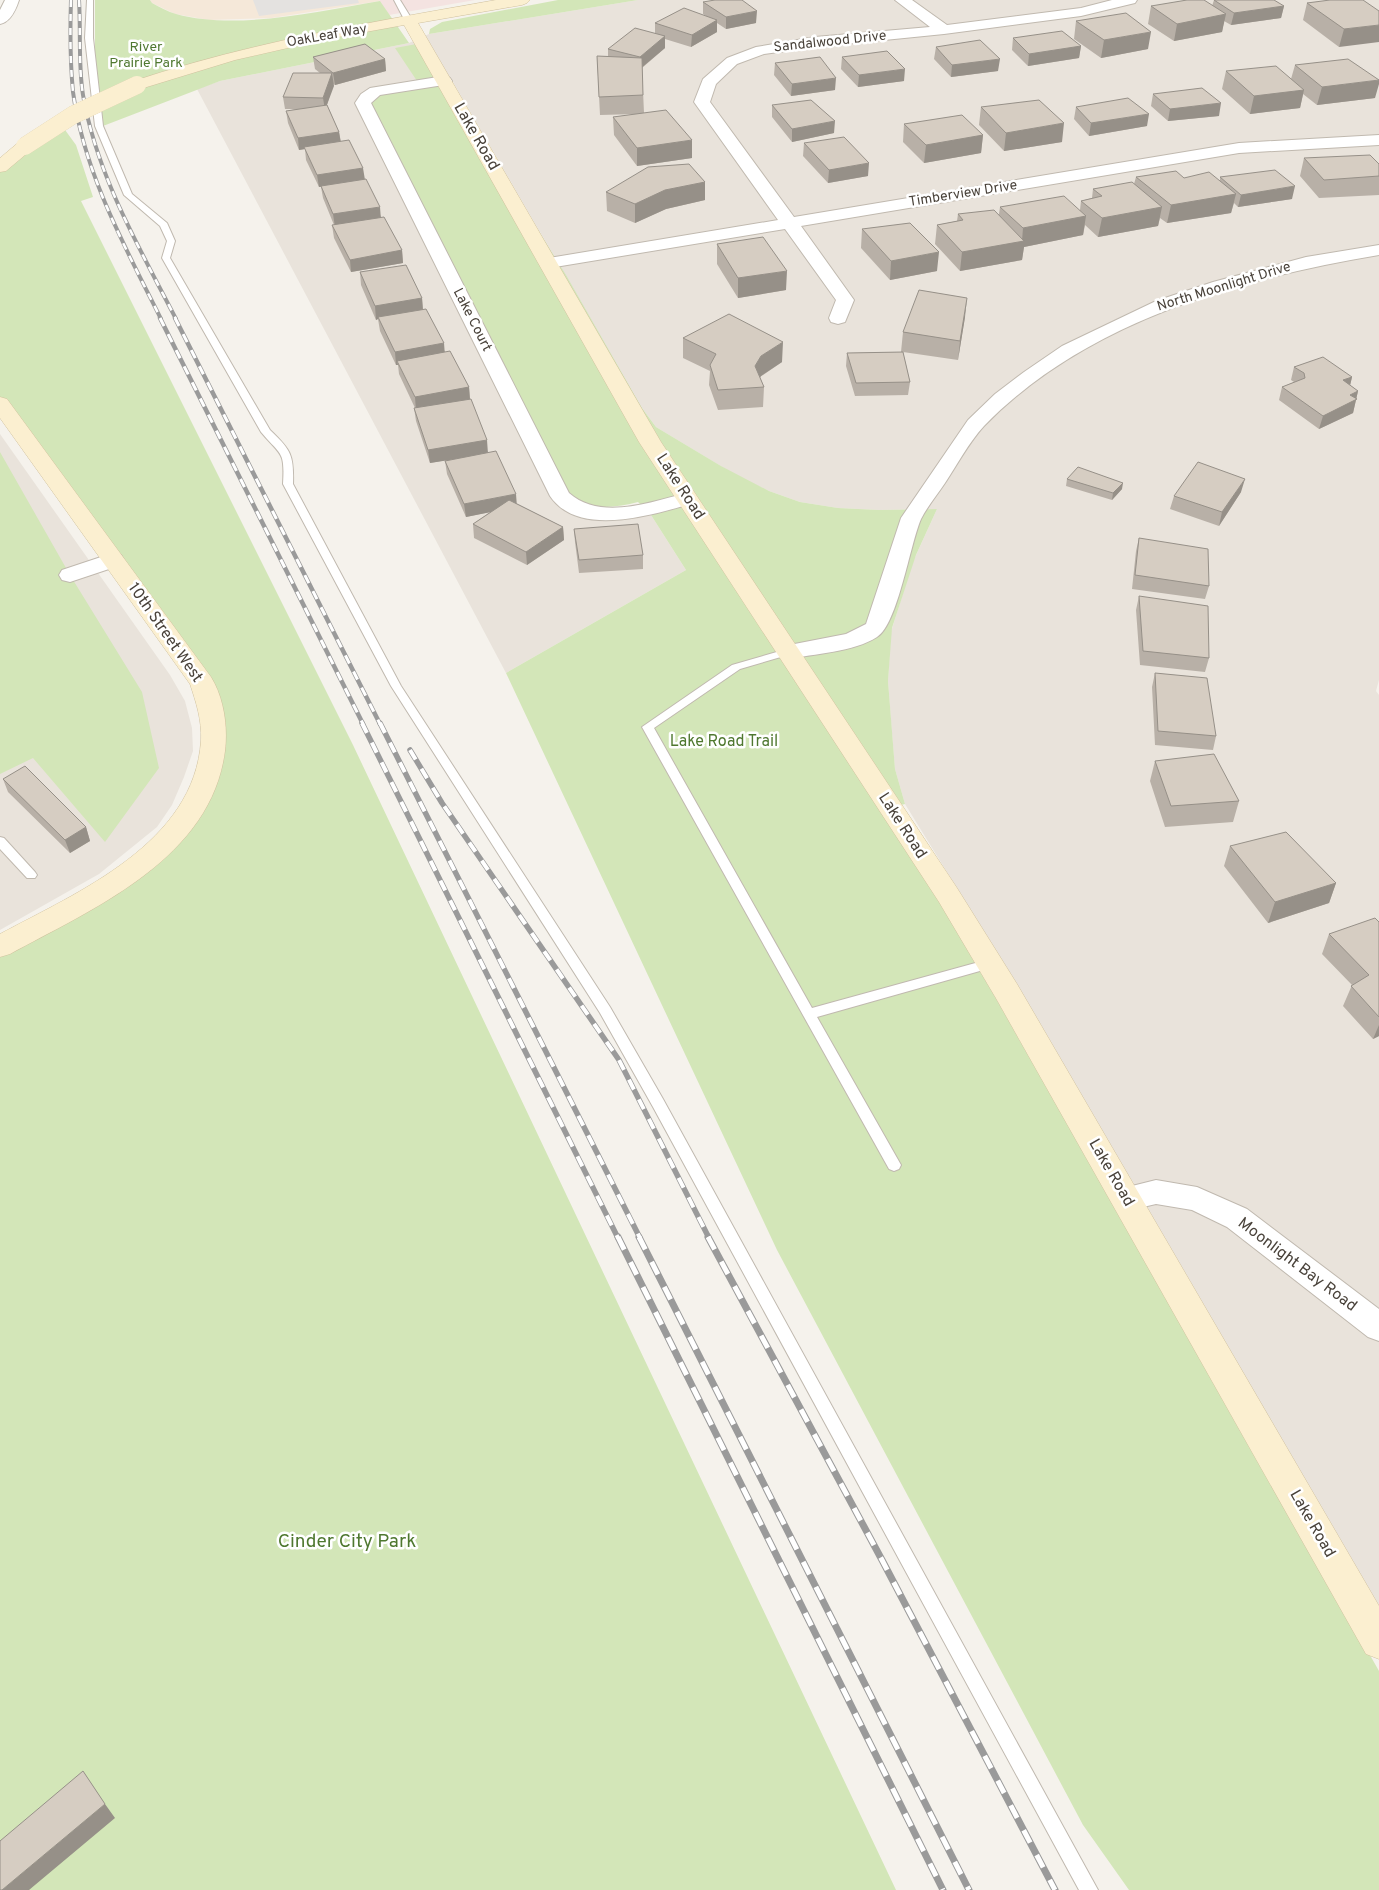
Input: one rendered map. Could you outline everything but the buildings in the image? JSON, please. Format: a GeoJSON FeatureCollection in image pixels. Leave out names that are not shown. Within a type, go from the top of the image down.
{"type":"FeatureCollection","features":[{"type":"Feature","properties":{"kind":"street"},"geometry":{"type":"LineString","coordinates":[[0,20],[8,10],[12,0]]}},
{"type":"Feature","properties":{"kind":"street","name":"OakLeaf Way"},"geometry":{"type":"LineString","coordinates":[[0,167],[25,146],[73,115],[137,85],[190,67],[403,10],[522,0]]}},
{"type":"Feature","properties":{"kind":"street"},"geometry":{"type":"LineString","coordinates":[[902,0],[944,30]]}},
{"type":"Feature","properties":{"kind":"street","name":"Sandalwood Drive"},"geometry":{"type":"LineString","coordinates":[[790,223],[702,102],[709,82],[732,61],[761,50],[815,42],[944,30],[1081,12],[1130,0]]}},
{"type":"Feature","properties":{"kind":"street","name":"Lake Road"},"geometry":{"type":"LineString","coordinates":[[403,10],[549,263],[618,388],[687,500],[943,887],[990,964],[1379,1641]]}},
{"type":"Feature","properties":{"kind":"street","name":"Lake Court"},"geometry":{"type":"LineString","coordinates":[[444,81],[376,91],[367,96],[363,104],[560,496],[572,507],[602,515],[687,500]]}},
{"type":"Feature","properties":{"kind":"street","name":"Timberview Drive"},"geometry":{"type":"LineString","coordinates":[[549,263],[1239,148],[1379,140]]}},
{"type":"Feature","properties":{"kind":"street"},"geometry":{"type":"LineString","coordinates":[[790,223],[845,300],[838,318]]}},
{"type":"Feature","properties":{"kind":"street","name":"North Moonlight Drive"},"geometry":{"type":"LineString","coordinates":[[787,652],[867,634],[874,628],[880,618],[911,518],[975,424],[1002,398],[1069,350],[1162,305],[1219,286],[1312,261],[1379,250]]}},
{"type":"Feature","properties":{"kind":"street","name":"10th Street West"},"geometry":{"type":"LineString","coordinates":[[0,403],[202,683],[213,712],[214,747],[211,766],[194,807],[163,844],[146,860],[109,887],[0,947]]}},
{"type":"Feature","properties":{"kind":"street"},"geometry":{"type":"LineString","coordinates":[[70,574],[113,560]]}},
{"type":"Feature","properties":{"kind":"street","name":"Moonlight Bay Road"},"geometry":{"type":"LineString","coordinates":[[1126,1199],[1156,1192],[1197,1199],[1237,1218],[1379,1327]]}},
{"type":"Feature","properties":{"kind":"lane"},"geometry":{"type":"LineString","coordinates":[[90,0],[89,38],[99,126],[128,196],[164,225],[171,241],[166,258],[266,432],[286,450],[290,462],[288,484],[396,686],[605,1010],[668,1120],[1089,1890]]}},
{"type":"Feature","properties":{"kind":"lane"},"geometry":{"type":"LineString","coordinates":[[787,652],[736,667],[648,727],[894,1164]]}},
{"type":"Feature","properties":{"kind":"lane"},"geometry":{"type":"LineString","coordinates":[[2,846],[31,875]]}},
{"type":"Feature","properties":{"kind":"lane"},"geometry":{"type":"LineString","coordinates":[[809,1014],[960,974],[990,964]]}},
{"type":"Feature","properties":{"kind":"shaded area"},"geometry":{"type":"Polygon","coordinates":[[[150,0],[380,1],[272,18],[209,20],[175,14],[152,3],[150,0]]]}},
{"type":"Feature","properties":{"kind":"shaded area"},"geometry":{"type":"Polygon","coordinates":[[[253,0],[358,0],[359,3],[259,16],[253,0]]]}},
{"type":"Feature","properties":{"kind":"shaded area"},"geometry":{"type":"Polygon","coordinates":[[[379,0],[475,0],[389,15],[379,0]]]}},
{"type":"Feature","properties":{"kind":"shaded area"},"geometry":{"type":"Polygon","coordinates":[[[638,0],[1379,0],[1379,680],[1376,691],[1379,695],[1379,1606],[1038,1020],[905,804],[895,769],[891,721],[888,681],[891,632],[912,564],[937,509],[879,510],[838,508],[800,502],[769,491],[739,477],[656,427],[642,408],[450,77],[379,87],[363,93],[357,98],[357,106],[554,502],[565,510],[591,520],[616,521],[651,515],[686,570],[506,673],[197,89],[220,81],[409,43],[429,34],[638,0]]]}},
{"type":"Feature","properties":{"kind":"shaded area"},"geometry":{"type":"Polygon","coordinates":[[[0,434],[170,675],[185,701],[192,728],[193,751],[172,805],[157,827],[99,874],[0,930],[0,434]]]}},
{"type":"Feature","properties":{"kind":"green space","name":"River Prairie Park"},"geometry":{"type":"Polygon","coordinates":[[[95,0],[150,0],[152,3],[176,14],[200,19],[225,21],[278,18],[380,1],[409,43],[220,81],[103,126],[95,52],[95,0]]]}},
{"type":"Feature","properties":{"kind":"green space"},"geometry":{"type":"Polygon","coordinates":[[[558,0],[638,0],[429,34],[430,29],[442,22],[558,0]]]}},
{"type":"Feature","properties":{"kind":"green space","name":"Lake Road Trail"},"geometry":{"type":"Polygon","coordinates":[[[422,43],[566,275],[642,408],[656,427],[721,466],[769,491],[800,502],[838,508],[879,510],[937,509],[916,555],[892,628],[888,681],[895,769],[905,804],[880,810],[937,898],[994,995],[1379,1671],[1379,1890],[1129,1890],[1083,1825],[777,1250],[506,673],[686,570],[651,515],[638,502],[600,507],[581,502],[567,490],[371,103],[372,99],[379,95],[421,87],[395,48],[422,43]]]}},
{"type":"Feature","properties":{"kind":"green space","name":"Cinder City Park"},"geometry":{"type":"Polygon","coordinates":[[[60,123],[76,145],[93,197],[81,201],[353,745],[896,1890],[0,1890],[0,947],[179,826],[211,766],[213,712],[0,402],[0,170],[60,123]]]}},
{"type":"Feature","properties":{"kind":"green space"},"geometry":{"type":"Polygon","coordinates":[[[0,452],[70,575],[142,692],[159,768],[105,842],[33,758],[0,774],[0,452]]]}},
{"type":"Feature","properties":{"kind":"railway"},"geometry":{"type":"LineString","coordinates":[[71,0],[70,46],[73,92],[86,152],[120,237],[161,319]]}},
{"type":"Feature","properties":{"kind":"railway"},"geometry":{"type":"LineString","coordinates":[[79,0],[81,83],[89,125],[98,154],[121,210],[176,319]]}},
{"type":"Feature","properties":{"kind":"railway"},"geometry":{"type":"LineString","coordinates":[[160,318],[363,724]]}},
{"type":"Feature","properties":{"kind":"railway"},"geometry":{"type":"LineString","coordinates":[[175,318],[380,724]]}},
{"type":"Feature","properties":{"kind":"railway"},"geometry":{"type":"LineString","coordinates":[[362,723],[618,1238]]}},
{"type":"Feature","properties":{"kind":"railway"},"geometry":{"type":"LineString","coordinates":[[380,723],[640,1238]]}},
{"type":"Feature","properties":{"kind":"railway"},"geometry":{"type":"LineString","coordinates":[[410,750],[442,803],[619,1060],[709,1238]]}},
{"type":"Feature","properties":{"kind":"railway"},"geometry":{"type":"LineString","coordinates":[[618,1237],[943,1890]]}},
{"type":"Feature","properties":{"kind":"railway"},"geometry":{"type":"LineString","coordinates":[[639,1237],[969,1890]]}},
{"type":"Feature","properties":{"kind":"railway"},"geometry":{"type":"LineString","coordinates":[[708,1237],[882,1560],[1055,1890]]}}]}
